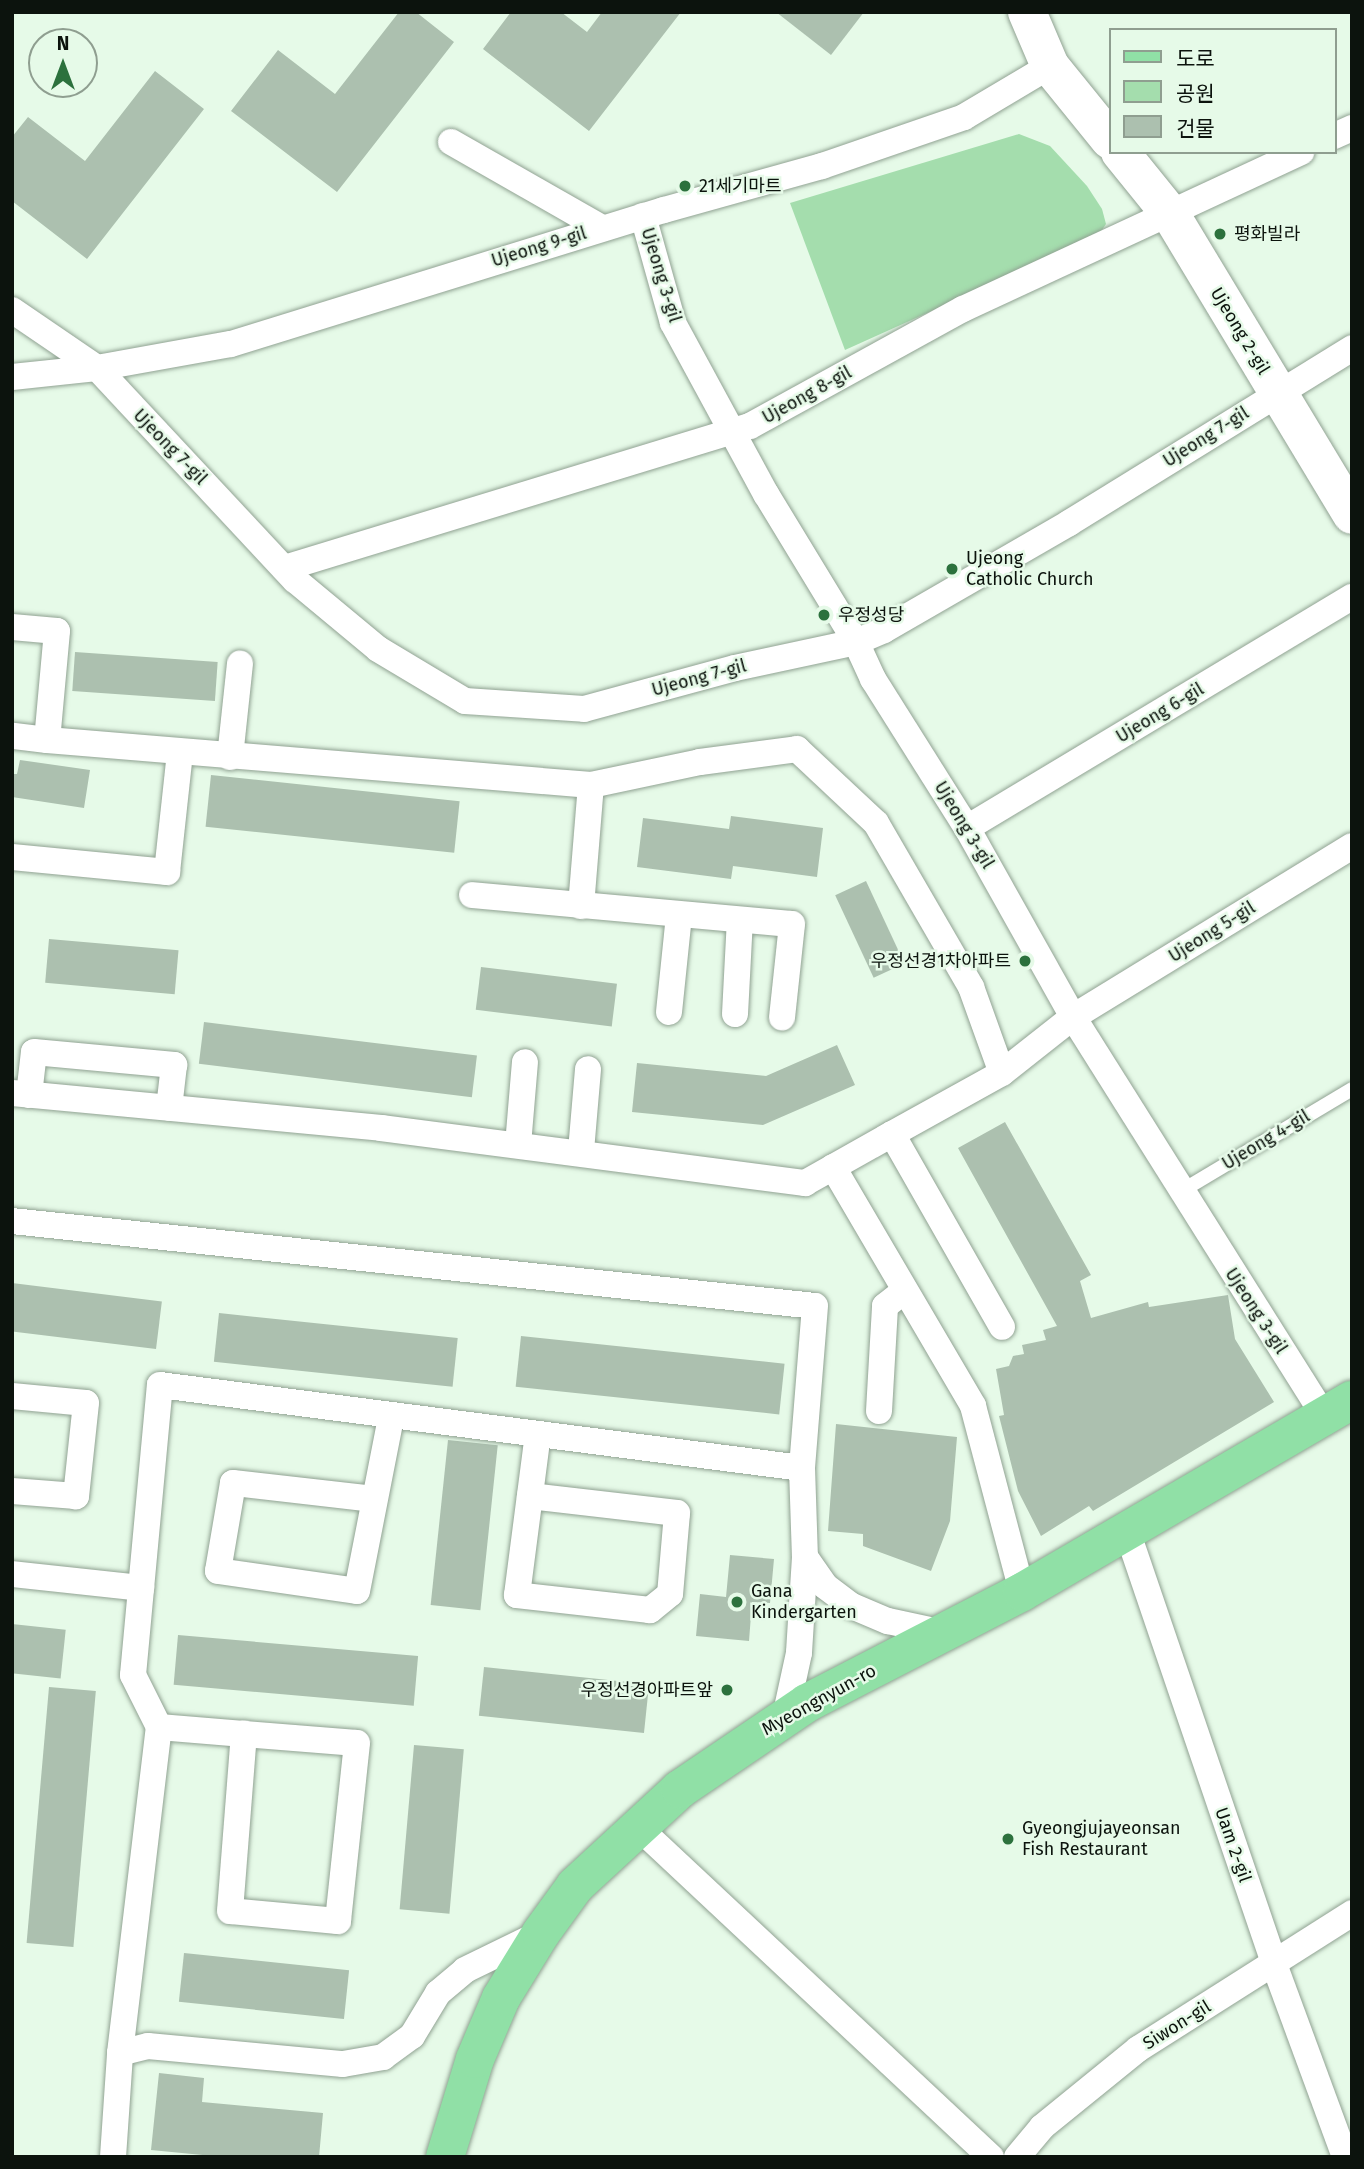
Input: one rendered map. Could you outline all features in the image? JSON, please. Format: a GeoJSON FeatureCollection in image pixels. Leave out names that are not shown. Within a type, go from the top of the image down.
{"type":"FeatureCollection","features":[{"type":"Feature","properties":{"kind":"main road","name":"Myeongnyun-ro"},"geometry":{"type":"LineString","coordinates":[[444,2157],[475,2059],[501,1998],[541,1933],[575,1885],[636,1826],[680,1789],[785,1717],[1022,1592],[1338,1408]]}},
{"type":"Feature","properties":{"kind":"street"},"geometry":{"type":"LineString","coordinates":[[1027,12],[1050,66],[1108,138]]}},
{"type":"Feature","properties":{"kind":"street","name":"Ujeong 9-gil"},"geometry":{"type":"LineString","coordinates":[[12,377],[97,368],[231,344],[602,228],[822,166],[964,117],[1050,66]]}},
{"type":"Feature","properties":{"kind":"street"},"geometry":{"type":"LineString","coordinates":[[1336,135],[1352,128]]}},
{"type":"Feature","properties":{"kind":"street"},"geometry":{"type":"LineString","coordinates":[[451,142],[602,228]]}},
{"type":"Feature","properties":{"kind":"street","name":"Ujeong 2-gil"},"geometry":{"type":"LineString","coordinates":[[1122,154],[1171,215],[1352,515]]}},
{"type":"Feature","properties":{"kind":"street","name":"Ujeong 8-gil"},"geometry":{"type":"LineString","coordinates":[[285,568],[750,426],[963,309],[1171,215],[1297,154]]}},
{"type":"Feature","properties":{"kind":"street","name":"Ujeong 3-gil"},"geometry":{"type":"LineString","coordinates":[[643,216],[673,323],[734,430],[766,494],[856,642],[873,679],[967,828],[1073,1017],[1180,1192],[1338,1408]]}},
{"type":"Feature","properties":{"kind":"street","name":"Ujeong 7-gil"},"geometry":{"type":"LineString","coordinates":[[12,310],[97,368],[285,568],[378,649],[465,701],[584,709],[735,668],[856,642],[1069,523],[1352,348]]}},
{"type":"Feature","properties":{"kind":"street","name":"Ujeong 6-gil"},"geometry":{"type":"LineString","coordinates":[[967,828],[1352,597]]}},
{"type":"Feature","properties":{"kind":"street"},"geometry":{"type":"LineString","coordinates":[[12,627],[57,631],[47,740]]}},
{"type":"Feature","properties":{"kind":"street"},"geometry":{"type":"LineString","coordinates":[[230,757],[240,664]]}},
{"type":"Feature","properties":{"kind":"street"},"geometry":{"type":"LineString","coordinates":[[12,736],[230,757],[591,785],[700,762],[797,749],[876,823],[971,987],[1002,1073]]}},
{"type":"Feature","properties":{"kind":"street"},"geometry":{"type":"LineString","coordinates":[[12,858],[167,872],[180,752]]}},
{"type":"Feature","properties":{"kind":"street"},"geometry":{"type":"LineString","coordinates":[[581,906],[591,785]]}},
{"type":"Feature","properties":{"kind":"street","name":"Ujeong 5-gil"},"geometry":{"type":"LineString","coordinates":[[21,1094],[581,1151],[805,1183],[1002,1073],[1073,1017],[1352,846]]}},
{"type":"Feature","properties":{"kind":"street"},"geometry":{"type":"LineString","coordinates":[[472,895],[792,925],[782,1017]]}},
{"type":"Feature","properties":{"kind":"street"},"geometry":{"type":"LineString","coordinates":[[669,1012],[679,915]]}},
{"type":"Feature","properties":{"kind":"street"},"geometry":{"type":"LineString","coordinates":[[735,1014],[740,920]]}},
{"type":"Feature","properties":{"kind":"street"},"geometry":{"type":"LineString","coordinates":[[21,1094],[34,1052],[149,1062],[174,1065],[169,1108]]}},
{"type":"Feature","properties":{"kind":"street"},"geometry":{"type":"LineString","coordinates":[[517,1145],[525,1062]]}},
{"type":"Feature","properties":{"kind":"street"},"geometry":{"type":"LineString","coordinates":[[581,1151],[588,1069]]}},
{"type":"Feature","properties":{"kind":"street"},"geometry":{"type":"LineString","coordinates":[[892,1134],[1002,1327]]}},
{"type":"Feature","properties":{"kind":"street"},"geometry":{"type":"LineString","coordinates":[[833,1167],[903,1292],[973,1406],[1022,1592]]}},
{"type":"Feature","properties":{"kind":"street"},"geometry":{"type":"LineString","coordinates":[[12,1221],[815,1306],[802,1468],[805,1557],[799,1653],[785,1717]]}},
{"type":"Feature","properties":{"kind":"street"},"geometry":{"type":"LineString","coordinates":[[879,1411],[885,1306],[903,1292]]}},
{"type":"Feature","properties":{"kind":"street"},"geometry":{"type":"LineString","coordinates":[[113,2157],[120,2053],[159,1727],[133,1675],[160,1385],[391,1417],[802,1468]]}},
{"type":"Feature","properties":{"kind":"street"},"geometry":{"type":"LineString","coordinates":[[12,1396],[86,1403],[76,1496],[12,1491]]}},
{"type":"Feature","properties":{"kind":"street"},"geometry":{"type":"LineString","coordinates":[[374,1499],[233,1483],[218,1571],[357,1591],[391,1417]]}},
{"type":"Feature","properties":{"kind":"street"},"geometry":{"type":"LineString","coordinates":[[530,1496],[677,1513],[670,1594],[650,1610],[517,1595],[538,1434]]}},
{"type":"Feature","properties":{"kind":"street","name":"Uam 2-gil"},"geometry":{"type":"LineString","coordinates":[[1127,1531],[1273,1964],[1345,2157]]}},
{"type":"Feature","properties":{"kind":"street"},"geometry":{"type":"LineString","coordinates":[[805,1557],[825,1586],[852,1606],[888,1621],[944,1633]]}},
{"type":"Feature","properties":{"kind":"street"},"geometry":{"type":"LineString","coordinates":[[12,1574],[141,1588]]}},
{"type":"Feature","properties":{"kind":"street"},"geometry":{"type":"LineString","coordinates":[[159,1727],[357,1743],[338,1922],[230,1911],[244,1734]]}},
{"type":"Feature","properties":{"kind":"street"},"geometry":{"type":"LineString","coordinates":[[636,1826],[991,2157]]}},
{"type":"Feature","properties":{"kind":"street","name":"Siwon-gil"},"geometry":{"type":"LineString","coordinates":[[1017,2157],[1042,2127],[1138,2049],[1352,1913]]}},
{"type":"Feature","properties":{"kind":"street"},"geometry":{"type":"LineString","coordinates":[[120,2053],[148,2046],[343,2064],[383,2057],[412,2036],[438,1993],[465,1970],[541,1933]]}},
{"type":"Feature","properties":{"kind":"lane","name":"Ujeong 4-gil"},"geometry":{"type":"LineString","coordinates":[[1180,1192],[1352,1089]]}},
{"type":"Feature","properties":{"kind":"green space"},"geometry":{"type":"Polygon","coordinates":[[[1019,134],[1050,146],[1087,186],[1102,209],[1106,224],[1098,236],[845,350],[790,203],[1019,134]]]}},
{"type":"Feature","properties":{"kind":"building"},"geometry":{"type":"Polygon","coordinates":[[[399,12],[416,12],[454,42],[337,192],[231,111],[278,50],[335,94],[399,12]]]}},
{"type":"Feature","properties":{"kind":"building"},"geometry":{"type":"Polygon","coordinates":[[[511,12],[561,12],[587,32],[602,12],[681,12],[589,131],[483,49],[511,12]]]}},
{"type":"Feature","properties":{"kind":"building"},"geometry":{"type":"Polygon","coordinates":[[[776,12],[864,12],[831,55],[776,12]]]}},
{"type":"Feature","properties":{"kind":"building"},"geometry":{"type":"Polygon","coordinates":[[[155,71],[204,109],[87,259],[12,201],[12,137],[28,117],[85,161],[155,71]]]}},
{"type":"Feature","properties":{"kind":"building"},"geometry":{"type":"Polygon","coordinates":[[[75,652],[218,662],[215,701],[72,691],[75,652]]]}},
{"type":"Feature","properties":{"kind":"building"},"geometry":{"type":"Polygon","coordinates":[[[20,760],[90,770],[84,808],[12,797],[12,774],[17,774],[20,760]]]}},
{"type":"Feature","properties":{"kind":"building"},"geometry":{"type":"Polygon","coordinates":[[[211,775],[460,801],[454,853],[206,827],[211,775]]]}},
{"type":"Feature","properties":{"kind":"building"},"geometry":{"type":"Polygon","coordinates":[[[731,816],[823,828],[817,877],[733,866],[731,879],[637,867],[643,818],[729,829],[731,816]]]}},
{"type":"Feature","properties":{"kind":"building"},"geometry":{"type":"Polygon","coordinates":[[[866,881],[904,963],[874,978],[835,895],[866,881]]]}},
{"type":"Feature","properties":{"kind":"building"},"geometry":{"type":"Polygon","coordinates":[[[49,939],[179,950],[175,994],[45,983],[49,939]]]}},
{"type":"Feature","properties":{"kind":"building"},"geometry":{"type":"Polygon","coordinates":[[[481,967],[617,984],[612,1026],[476,1010],[481,967]]]}},
{"type":"Feature","properties":{"kind":"building"},"geometry":{"type":"Polygon","coordinates":[[[204,1022],[477,1056],[472,1097],[199,1064],[204,1022]]]}},
{"type":"Feature","properties":{"kind":"building"},"geometry":{"type":"Polygon","coordinates":[[[837,1045],[855,1085],[763,1125],[632,1112],[637,1063],[766,1076],[837,1045]]]}},
{"type":"Feature","properties":{"kind":"building"},"geometry":{"type":"Polygon","coordinates":[[[1005,1122],[1091,1275],[1080,1281],[1091,1318],[1148,1302],[1149,1307],[1228,1295],[1235,1339],[1274,1402],[1093,1511],[1089,1506],[1041,1536],[1018,1491],[999,1416],[1004,1415],[996,1369],[1009,1366],[1013,1356],[1024,1354],[1022,1345],[1046,1340],[1043,1330],[1057,1326],[958,1148],[1005,1122]]]}},
{"type":"Feature","properties":{"kind":"building"},"geometry":{"type":"Polygon","coordinates":[[[12,1283],[162,1301],[156,1349],[12,1331],[12,1283]]]}},
{"type":"Feature","properties":{"kind":"building"},"geometry":{"type":"Polygon","coordinates":[[[219,1313],[458,1338],[453,1387],[214,1362],[219,1313]]]}},
{"type":"Feature","properties":{"kind":"building"},"geometry":{"type":"Polygon","coordinates":[[[521,1336],[785,1364],[779,1414],[516,1387],[521,1336]]]}},
{"type":"Feature","properties":{"kind":"building"},"geometry":{"type":"Polygon","coordinates":[[[836,1424],[957,1437],[950,1521],[931,1571],[863,1546],[863,1534],[828,1531],[836,1424]]]}},
{"type":"Feature","properties":{"kind":"building"},"geometry":{"type":"Polygon","coordinates":[[[448,1440],[498,1445],[480,1610],[431,1605],[448,1440]]]}},
{"type":"Feature","properties":{"kind":"building"},"geometry":{"type":"Polygon","coordinates":[[[730,1555],[774,1559],[770,1603],[752,1602],[749,1641],[696,1636],[700,1594],[726,1597],[730,1555]]]}},
{"type":"Feature","properties":{"kind":"building"},"geometry":{"type":"Polygon","coordinates":[[[12,1624],[66,1630],[61,1678],[12,1673],[12,1624]]]}},
{"type":"Feature","properties":{"kind":"building"},"geometry":{"type":"Polygon","coordinates":[[[178,1635],[418,1656],[414,1706],[174,1685],[178,1635]]]}},
{"type":"Feature","properties":{"kind":"building"},"geometry":{"type":"Polygon","coordinates":[[[484,1667],[649,1684],[644,1733],[479,1716],[484,1667]]]}},
{"type":"Feature","properties":{"kind":"building"},"geometry":{"type":"Polygon","coordinates":[[[49,1687],[96,1691],[73,1947],[27,1943],[49,1687]]]}},
{"type":"Feature","properties":{"kind":"building"},"geometry":{"type":"Polygon","coordinates":[[[414,1745],[464,1749],[449,1914],[400,1909],[414,1745]]]}},
{"type":"Feature","properties":{"kind":"building"},"geometry":{"type":"Polygon","coordinates":[[[184,1953],[349,1970],[344,2019],[179,2002],[184,1953]]]}},
{"type":"Feature","properties":{"kind":"building"},"geometry":{"type":"Polygon","coordinates":[[[159,2073],[204,2078],[202,2102],[323,2113],[319,2157],[223,2157],[151,2150],[159,2073]]]}},
{"type":"Feature","properties":{"kind":"place","name":"21세기마트"},"geometry":{"type":"Point","coordinates":[685,186]}},
{"type":"Feature","properties":{"kind":"place","name":"평화빌라"},"geometry":{"type":"Point","coordinates":[1220,234]}},
{"type":"Feature","properties":{"kind":"place","name":"Ujeong Catholic Church"},"geometry":{"type":"Point","coordinates":[952,569]}},
{"type":"Feature","properties":{"kind":"place","name":"우정성당"},"geometry":{"type":"Point","coordinates":[824,615]}},
{"type":"Feature","properties":{"kind":"place","name":"우정선경1차아파트"},"geometry":{"type":"Point","coordinates":[1025,961]}},
{"type":"Feature","properties":{"kind":"place","name":"Gana Kindergarten"},"geometry":{"type":"Point","coordinates":[737,1602]}},
{"type":"Feature","properties":{"kind":"place","name":"우정선경아파트앞"},"geometry":{"type":"Point","coordinates":[727,1690]}},
{"type":"Feature","properties":{"kind":"place","name":"Gyeongjujayeonsan Fish Restaurant"},"geometry":{"type":"Point","coordinates":[1008,1839]}}]}
